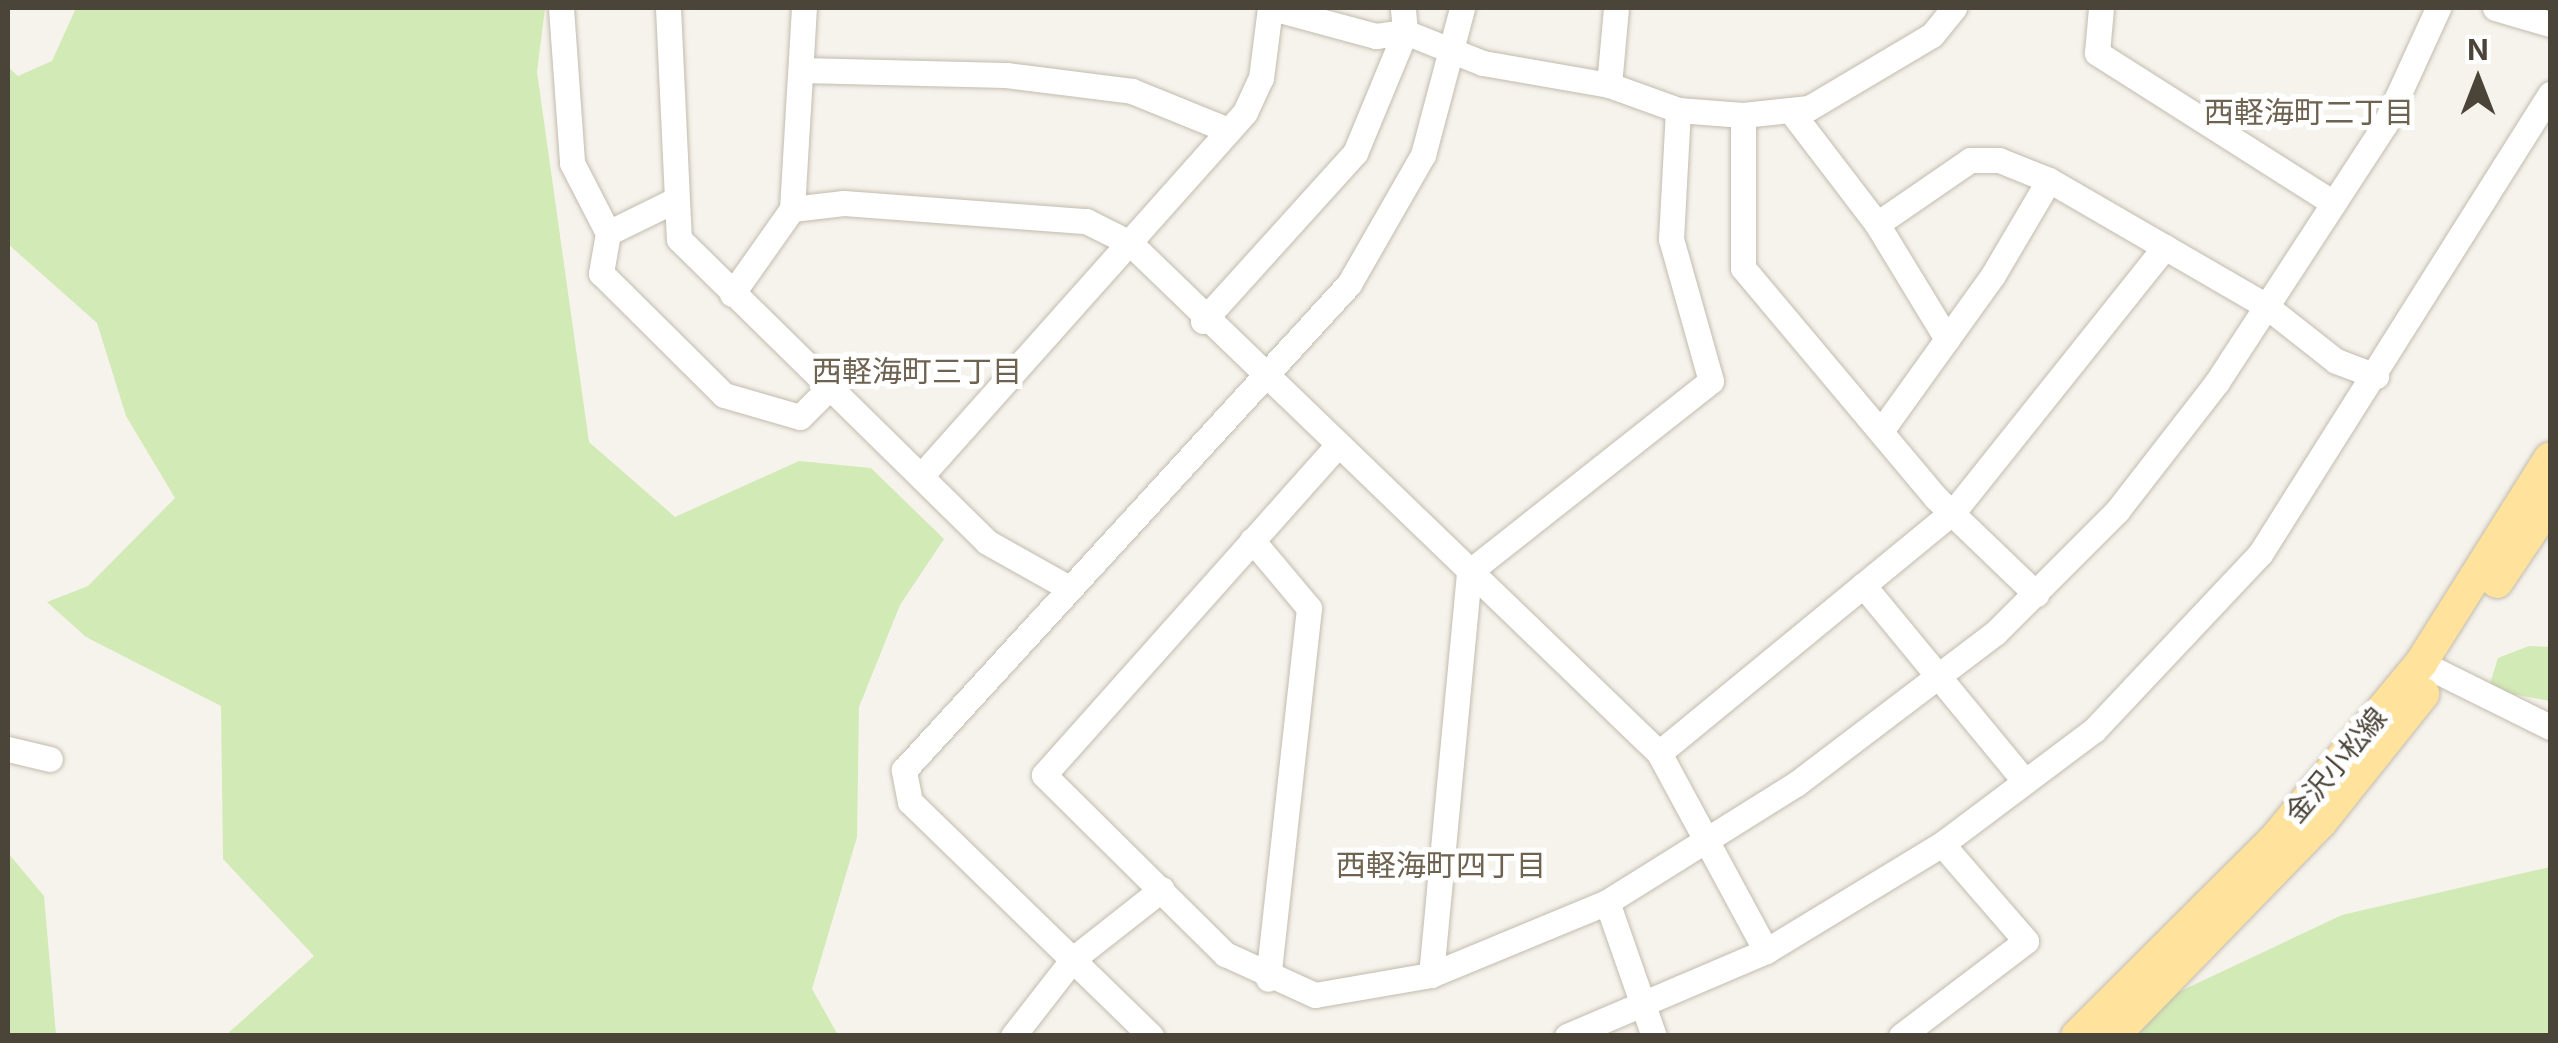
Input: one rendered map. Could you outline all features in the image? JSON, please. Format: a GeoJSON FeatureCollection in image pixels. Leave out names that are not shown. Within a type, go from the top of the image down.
{"type":"FeatureCollection","features":[{"type":"Feature","properties":{"kind":"main road","name":"金沢小松線"},"geometry":{"type":"LineString","coordinates":[[2077,1036],[2274,840],[2429,668],[2550,458]]}},
{"type":"Feature","properties":{"kind":"main road","name":"金沢小松線"},"geometry":{"type":"LineString","coordinates":[[2113,1036],[2321,822],[2550,503]]}},
{"type":"Feature","properties":{"kind":"street"},"geometry":{"type":"LineString","coordinates":[[561,8],[572,164],[608,234],[602,273],[724,396],[800,417],[828,389]]}},
{"type":"Feature","properties":{"kind":"street"},"geometry":{"type":"LineString","coordinates":[[668,8],[672,202],[679,239],[987,542],[1068,588]]}},
{"type":"Feature","properties":{"kind":"street"},"geometry":{"type":"LineString","coordinates":[[732,294],[792,209],[804,8]]}},
{"type":"Feature","properties":{"kind":"street"},"geometry":{"type":"LineString","coordinates":[[921,476],[1228,130],[1261,78],[1271,8],[1376,36],[1404,20]]}},
{"type":"Feature","properties":{"kind":"street"},"geometry":{"type":"LineString","coordinates":[[1151,1036],[903,786],[904,770],[948,716],[1266,382],[1349,284],[1400,203],[1456,54],[1462,8]]}},
{"type":"Feature","properties":{"kind":"street"},"geometry":{"type":"LineString","coordinates":[[1609,85],[1616,8]]}},
{"type":"Feature","properties":{"kind":"street"},"geometry":{"type":"LineString","coordinates":[[1404,20],[1456,54],[1609,85],[1678,110],[1743,116],[1793,114],[1884,67],[1954,8]]}},
{"type":"Feature","properties":{"kind":"street"},"geometry":{"type":"LineString","coordinates":[[2102,8],[2097,53],[2334,203]]}},
{"type":"Feature","properties":{"kind":"street"},"geometry":{"type":"LineString","coordinates":[[1336,447],[1044,774],[1225,954],[1268,979],[1315,995],[1431,975],[1606,902],[1709,843],[1942,680],[2036,594],[2117,511],[2266,306],[2334,203],[2410,82],[2438,8]]}},
{"type":"Feature","properties":{"kind":"street"},"geometry":{"type":"LineString","coordinates":[[2495,8],[2550,24]]}},
{"type":"Feature","properties":{"kind":"street"},"geometry":{"type":"LineString","coordinates":[[1203,321],[1355,153],[1404,20]]}},
{"type":"Feature","properties":{"kind":"street"},"geometry":{"type":"LineString","coordinates":[[800,70],[1006,75],[1132,91],[1228,130]]}},
{"type":"Feature","properties":{"kind":"street"},"geometry":{"type":"LineString","coordinates":[[1567,1036],[1766,951],[1942,844],[2094,730],[2208,616],[2260,554],[2376,376],[2550,94]]}},
{"type":"Feature","properties":{"kind":"street"},"geometry":{"type":"LineString","coordinates":[[1431,975],[1469,572],[1710,381],[1671,239],[1678,110]]}},
{"type":"Feature","properties":{"kind":"street"},"geometry":{"type":"LineString","coordinates":[[1793,114],[1878,224],[1948,339]]}},
{"type":"Feature","properties":{"kind":"street"},"geometry":{"type":"LineString","coordinates":[[1743,116],[1743,268],[1880,431],[2036,594]]}},
{"type":"Feature","properties":{"kind":"street"},"geometry":{"type":"LineString","coordinates":[[1878,224],[1970,160],[2049,180],[2266,306],[2336,361],[2376,376]]}},
{"type":"Feature","properties":{"kind":"street"},"geometry":{"type":"LineString","coordinates":[[1880,431],[1948,339],[2049,180]]}},
{"type":"Feature","properties":{"kind":"street"},"geometry":{"type":"LineString","coordinates":[[608,234],[672,202]]}},
{"type":"Feature","properties":{"kind":"street"},"geometry":{"type":"LineString","coordinates":[[792,209],[844,203],[1086,221],[1130,243],[1266,382],[1658,753],[1766,951]]}},
{"type":"Feature","properties":{"kind":"street"},"geometry":{"type":"LineString","coordinates":[[1658,753],[1954,511],[2165,248]]}},
{"type":"Feature","properties":{"kind":"street"},"geometry":{"type":"LineString","coordinates":[[1252,540],[1309,608],[1268,979]]}},
{"type":"Feature","properties":{"kind":"street"},"geometry":{"type":"LineString","coordinates":[[1862,585],[2024,780]]}},
{"type":"Feature","properties":{"kind":"street"},"geometry":{"type":"LineString","coordinates":[[2429,668],[2550,728]]}},
{"type":"Feature","properties":{"kind":"street"},"geometry":{"type":"LineString","coordinates":[[8,750],[50,759]]}},
{"type":"Feature","properties":{"kind":"street"},"geometry":{"type":"LineString","coordinates":[[1901,1036],[2026,941],[1942,844]]}},
{"type":"Feature","properties":{"kind":"street"},"geometry":{"type":"LineString","coordinates":[[1013,1036],[1073,959],[1162,890]]}},
{"type":"Feature","properties":{"kind":"street"},"geometry":{"type":"LineString","coordinates":[[1606,902],[1654,1036]]}},
{"type":"Feature","properties":{"kind":"green space"},"geometry":{"type":"Polygon","coordinates":[[[76,8],[545,8],[537,72],[589,442],[675,517],[799,461],[871,468],[944,539],[900,605],[859,707],[857,837],[812,989],[838,1035],[226,1035],[314,956],[223,859],[221,706],[86,637],[47,602],[88,586],[175,498],[126,416],[97,323],[8,244],[8,67],[18,76],[52,61],[76,8]]]}},
{"type":"Feature","properties":{"kind":"green space"},"geometry":{"type":"Polygon","coordinates":[[[2529,646],[2550,647],[2550,701],[2488,690],[2498,658],[2529,646]]]}},
{"type":"Feature","properties":{"kind":"green space"},"geometry":{"type":"Polygon","coordinates":[[[8,853],[44,896],[56,1035],[8,1035],[8,853]]]}},
{"type":"Feature","properties":{"kind":"green space"},"geometry":{"type":"Polygon","coordinates":[[[2550,867],[2550,1035],[2085,1036],[2342,915],[2550,867]]]}},
{"type":"Feature","properties":{"kind":"district","name":"西軽海町二丁目"},"geometry":{"type":"Point","coordinates":[2309,112]}},
{"type":"Feature","properties":{"kind":"district","name":"西軽海町三丁目"},"geometry":{"type":"Point","coordinates":[917,371]}},
{"type":"Feature","properties":{"kind":"district","name":"西軽海町四丁目"},"geometry":{"type":"Point","coordinates":[1441,865]}}]}
